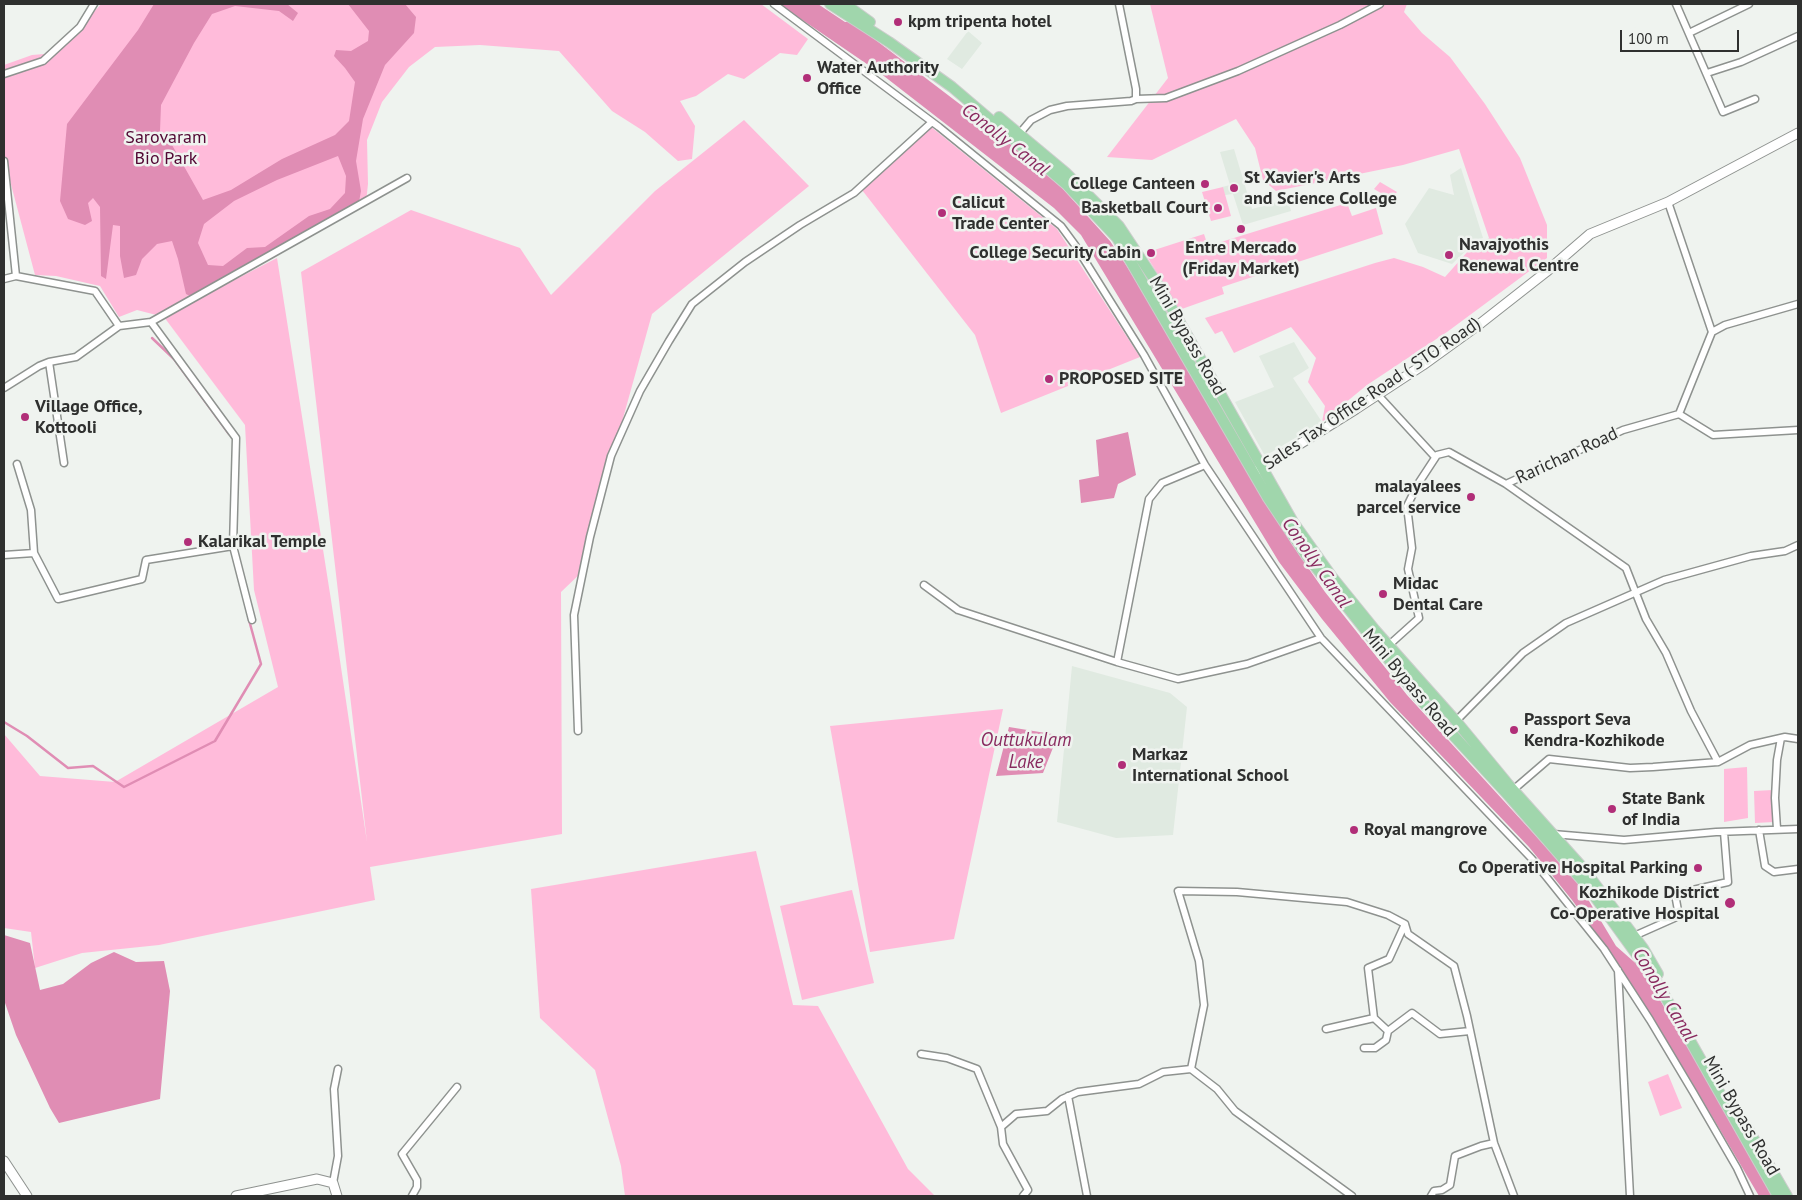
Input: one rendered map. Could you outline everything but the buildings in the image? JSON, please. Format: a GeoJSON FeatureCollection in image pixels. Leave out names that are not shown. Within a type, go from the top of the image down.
{"type":"FeatureCollection","features":[{"type":"Feature","properties":{"kind":"main road","name":"Mini Bypass Road"},"geometry":{"type":"LineString","coordinates":[[830,4],[889,42],[959,93],[1066,184],[1117,238],[1258,470],[1332,577],[1513,790],[1584,868],[1634,936],[1787,1196]]}},
{"type":"Feature","properties":{"kind":"main road","name":"Mini Bypass Road"},"geometry":{"type":"LineString","coordinates":[[845,4],[1020,134],[1065,172],[1119,226],[1162,291],[1306,555],[1419,698],[1508,795],[1587,886],[1658,984],[1778,1196]]}},
{"type":"Feature","properties":{"kind":"street"},"geometry":{"type":"LineString","coordinates":[[4,74],[43,61],[80,27],[94,4]]}},
{"type":"Feature","properties":{"kind":"street"},"geometry":{"type":"LineString","coordinates":[[774,4],[932,122],[1061,226],[1144,355],[1205,465],[1320,638],[1532,858],[1604,949],[1738,1168],[1750,1196]]}},
{"type":"Feature","properties":{"kind":"street"},"geometry":{"type":"LineString","coordinates":[[1119,4],[1136,89],[1136,99]]}},
{"type":"Feature","properties":{"kind":"street"},"geometry":{"type":"LineString","coordinates":[[1020,134],[1031,120],[1050,110],[1067,106],[1166,98],[1238,71],[1340,25],[1380,4]]}},
{"type":"Feature","properties":{"kind":"street"},"geometry":{"type":"LineString","coordinates":[[1676,4],[1724,112],[1755,99]]}},
{"type":"Feature","properties":{"kind":"street"},"geometry":{"type":"LineString","coordinates":[[1689,33],[1749,4]]}},
{"type":"Feature","properties":{"kind":"street"},"geometry":{"type":"LineString","coordinates":[[1707,73],[1741,62],[1798,36]]}},
{"type":"Feature","properties":{"kind":"street"},"geometry":{"type":"LineString","coordinates":[[578,730],[574,614],[590,537],[611,456],[640,391],[692,304],[745,262],[854,193],[932,122]]}},
{"type":"Feature","properties":{"kind":"street","name":"Sales Tax Office Road ( STO Road)"},"geometry":{"type":"LineString","coordinates":[[1258,470],[1423,365],[1482,323],[1590,234],[1668,202],[1798,133]]}},
{"type":"Feature","properties":{"kind":"street"},"geometry":{"type":"LineString","coordinates":[[4,162],[16,276]]}},
{"type":"Feature","properties":{"kind":"street"},"geometry":{"type":"LineString","coordinates":[[4,388],[39,366],[49,362],[76,357],[119,326],[151,322],[407,178]]}},
{"type":"Feature","properties":{"kind":"street"},"geometry":{"type":"LineString","coordinates":[[1668,202],[1712,332],[1680,414],[1713,435],[1798,430]]}},
{"type":"Feature","properties":{"kind":"street"},"geometry":{"type":"LineString","coordinates":[[4,279],[16,276],[95,291],[119,326]]}},
{"type":"Feature","properties":{"kind":"street"},"geometry":{"type":"LineString","coordinates":[[1712,332],[1725,325],[1798,304]]}},
{"type":"Feature","properties":{"kind":"street"},"geometry":{"type":"LineString","coordinates":[[151,322],[236,438],[233,546],[252,620]]}},
{"type":"Feature","properties":{"kind":"street"},"geometry":{"type":"LineString","coordinates":[[49,362],[64,462]]}},
{"type":"Feature","properties":{"kind":"street"},"geometry":{"type":"LineString","coordinates":[[1378,395],[1435,456],[1407,506],[1412,548],[1408,569],[1419,618],[1388,645]]}},
{"type":"Feature","properties":{"kind":"street","name":"Rarichan Road"},"geometry":{"type":"LineString","coordinates":[[1435,456],[1450,452],[1506,484],[1622,430],[1680,414]]}},
{"type":"Feature","properties":{"kind":"street"},"geometry":{"type":"LineString","coordinates":[[17,464],[31,510],[34,553],[58,599],[142,579],[146,560],[233,546]]}},
{"type":"Feature","properties":{"kind":"street"},"geometry":{"type":"LineString","coordinates":[[1117,662],[1149,499],[1162,483],[1205,465]]}},
{"type":"Feature","properties":{"kind":"street"},"geometry":{"type":"LineString","coordinates":[[1506,484],[1626,568],[1646,619],[1666,653],[1683,693],[1718,762]]}},
{"type":"Feature","properties":{"kind":"street"},"geometry":{"type":"LineString","coordinates":[[1456,721],[1523,653],[1566,623],[1664,580],[1751,556],[1784,551],[1798,545]]}},
{"type":"Feature","properties":{"kind":"street"},"geometry":{"type":"LineString","coordinates":[[4,555],[34,553]]}},
{"type":"Feature","properties":{"kind":"street"},"geometry":{"type":"LineString","coordinates":[[924,585],[958,610],[1117,662],[1178,679],[1247,664],[1320,638]]}},
{"type":"Feature","properties":{"kind":"street"},"geometry":{"type":"LineString","coordinates":[[1513,790],[1549,758],[1630,768],[1718,762],[1750,745],[1785,737],[1798,739]]}},
{"type":"Feature","properties":{"kind":"street"},"geometry":{"type":"LineString","coordinates":[[1777,829],[1775,798],[1777,760],[1781,738]]}},
{"type":"Feature","properties":{"kind":"street"},"geometry":{"type":"LineString","coordinates":[[1553,834],[1624,840],[1724,832],[1798,829]]}},
{"type":"Feature","properties":{"kind":"street"},"geometry":{"type":"LineString","coordinates":[[1759,830],[1765,866],[1774,872],[1798,869]]}},
{"type":"Feature","properties":{"kind":"street"},"geometry":{"type":"LineString","coordinates":[[1634,936],[1679,916],[1675,894],[1728,882],[1724,832]]}},
{"type":"Feature","properties":{"kind":"street"},"geometry":{"type":"LineString","coordinates":[[1190,1069],[1204,1005],[1199,961],[1178,891],[1237,892],[1347,902],[1388,916],[1405,924],[1408,934],[1454,966],[1494,1143],[1514,1196]]}},
{"type":"Feature","properties":{"kind":"street"},"geometry":{"type":"LineString","coordinates":[[1388,1031],[1374,1018],[1368,968],[1389,959],[1405,924]]}},
{"type":"Feature","properties":{"kind":"street"},"geometry":{"type":"LineString","coordinates":[[1618,970],[1630,1196]]}},
{"type":"Feature","properties":{"kind":"street"},"geometry":{"type":"LineString","coordinates":[[1364,1048],[1375,1048],[1386,1040],[1388,1031],[1412,1013],[1440,1034],[1470,1031]]}},
{"type":"Feature","properties":{"kind":"street"},"geometry":{"type":"LineString","coordinates":[[1326,1029],[1374,1018]]}},
{"type":"Feature","properties":{"kind":"street"},"geometry":{"type":"LineString","coordinates":[[921,1054],[946,1058],[977,1069],[1001,1127],[1003,1144],[1028,1190],[1023,1196]]}},
{"type":"Feature","properties":{"kind":"street"},"geometry":{"type":"LineString","coordinates":[[1001,1127],[1016,1114],[1048,1111],[1062,1099],[1078,1092],[1139,1084],[1163,1072],[1190,1069],[1217,1089],[1235,1111],[1352,1196]]}},
{"type":"Feature","properties":{"kind":"street"},"geometry":{"type":"LineString","coordinates":[[337,1196],[333,1183],[338,1156],[334,1089],[338,1070]]}},
{"type":"Feature","properties":{"kind":"street"},"geometry":{"type":"LineString","coordinates":[[412,1196],[417,1187],[416,1180],[402,1154],[457,1087]]}},
{"type":"Feature","properties":{"kind":"street"},"geometry":{"type":"LineString","coordinates":[[1068,1096],[1087,1196]]}},
{"type":"Feature","properties":{"kind":"street"},"geometry":{"type":"LineString","coordinates":[[1431,1196],[1434,1191],[1442,1190],[1450,1185],[1455,1156],[1494,1143]]}},
{"type":"Feature","properties":{"kind":"street"},"geometry":{"type":"LineString","coordinates":[[4,1161],[27,1196]]}},
{"type":"Feature","properties":{"kind":"street"},"geometry":{"type":"LineString","coordinates":[[236,1196],[317,1179],[333,1183]]}},
{"type":"Feature","properties":{"kind":"shaded area"},"geometry":{"type":"Polygon","coordinates":[[[968,31],[982,43],[962,69],[947,59],[968,31]]]}},
{"type":"Feature","properties":{"kind":"shaded area","name":"St Xavier's Arts and Science College"},"geometry":{"type":"Polygon","coordinates":[[[1234,149],[1252,209],[1288,199],[1291,211],[1243,225],[1233,194],[1225,195],[1222,187],[1230,185],[1220,152],[1234,149]]]}},
{"type":"Feature","properties":{"kind":"shaded area"},"geometry":{"type":"Polygon","coordinates":[[[1461,168],[1483,238],[1473,244],[1452,264],[1418,253],[1405,224],[1429,188],[1454,195],[1450,175],[1461,168]]]}},
{"type":"Feature","properties":{"kind":"shaded area"},"geometry":{"type":"Polygon","coordinates":[[[1294,342],[1309,368],[1293,378],[1322,422],[1265,456],[1235,402],[1274,387],[1259,356],[1294,342]]]}},
{"type":"Feature","properties":{"kind":"shaded area","name":"Markaz International School"},"geometry":{"type":"Polygon","coordinates":[[[1072,666],[1170,693],[1187,707],[1173,835],[1116,838],[1057,822],[1072,666]]]}},
{"type":"Feature","properties":{"kind":"green space","name":"Sarovaram Bio Park"},"geometry":{"type":"Polygon","coordinates":[[[101,4],[761,4],[808,39],[797,55],[780,53],[744,79],[728,74],[696,96],[680,101],[695,126],[692,159],[678,161],[645,132],[612,111],[559,51],[480,45],[435,47],[409,67],[382,102],[367,140],[368,184],[366,202],[182,307],[277,258],[367,842],[301,272],[411,210],[520,248],[551,295],[655,191],[744,120],[809,186],[652,314],[595,519],[583,571],[561,592],[562,834],[370,867],[375,900],[159,945],[82,953],[35,968],[31,932],[4,928],[4,734],[40,776],[115,782],[278,687],[254,590],[245,425],[164,317],[137,310],[119,317],[100,286],[56,276],[35,275],[4,158],[4,65],[32,55],[57,53],[101,4]]]}},
{"type":"Feature","properties":{"kind":"green space"},"geometry":{"type":"Polygon","coordinates":[[[1150,4],[1407,4],[1404,12],[1422,33],[1450,57],[1485,104],[1520,158],[1547,225],[1547,258],[1447,332],[1367,385],[1322,422],[1325,406],[1308,382],[1316,358],[1291,327],[1234,353],[1222,331],[1215,334],[1205,318],[1394,258],[1423,267],[1445,277],[1469,250],[1489,238],[1459,149],[1403,165],[1276,191],[1263,180],[1255,148],[1236,119],[1152,160],[1107,157],[1168,78],[1150,4]]]}},
{"type":"Feature","properties":{"kind":"green space"},"geometry":{"type":"Polygon","coordinates":[[[930,126],[1057,229],[1140,357],[1001,413],[975,335],[862,190],[930,126]]]}},
{"type":"Feature","properties":{"kind":"green space"},"geometry":{"type":"Polygon","coordinates":[[[1380,182],[1397,192],[1391,199],[1374,189],[1380,182]]]}},
{"type":"Feature","properties":{"kind":"green space","name":"Basketball Court"},"geometry":{"type":"Polygon","coordinates":[[[1223,187],[1231,216],[1211,221],[1202,192],[1223,187]]]}},
{"type":"Feature","properties":{"kind":"green space"},"geometry":{"type":"Polygon","coordinates":[[[1347,203],[1352,216],[1376,208],[1383,234],[1222,287],[1224,294],[1179,310],[1145,253],[1204,234],[1208,246],[1347,203]]]}},
{"type":"Feature","properties":{"kind":"green space"},"geometry":{"type":"Polygon","coordinates":[[[1003,709],[954,939],[870,952],[830,726],[1003,709]]]}},
{"type":"Feature","properties":{"kind":"green space"},"geometry":{"type":"Polygon","coordinates":[[[1747,767],[1748,818],[1724,822],[1724,769],[1747,767]]]}},
{"type":"Feature","properties":{"kind":"green space"},"geometry":{"type":"Polygon","coordinates":[[[1773,790],[1774,822],[1755,823],[1754,791],[1773,790]]]}},
{"type":"Feature","properties":{"kind":"green space"},"geometry":{"type":"Polygon","coordinates":[[[756,851],[793,1005],[818,1006],[908,1169],[935,1196],[625,1196],[621,1166],[595,1070],[540,1018],[531,889],[756,851]]]}},
{"type":"Feature","properties":{"kind":"green space"},"geometry":{"type":"Polygon","coordinates":[[[852,890],[874,983],[802,1000],[780,906],[852,890]]]}},
{"type":"Feature","properties":{"kind":"green space"},"geometry":{"type":"Polygon","coordinates":[[[1668,1074],[1682,1108],[1660,1116],[1648,1082],[1668,1074]]]}},
{"type":"Feature","properties":{"kind":"water"},"geometry":{"type":"Polygon","coordinates":[[[154,4],[287,4],[298,13],[293,21],[279,11],[235,6],[212,14],[194,43],[161,105],[160,131],[172,145],[203,200],[231,190],[282,159],[335,135],[349,121],[355,82],[334,56],[336,50],[351,51],[368,41],[369,31],[348,4],[405,4],[416,17],[414,33],[385,65],[363,119],[356,161],[361,191],[359,202],[192,297],[186,294],[172,241],[157,244],[142,259],[136,275],[124,278],[120,256],[120,226],[113,225],[106,279],[101,276],[100,207],[93,198],[88,203],[92,221],[85,225],[68,219],[60,201],[67,124],[138,30],[154,4]],[[338,156],[277,180],[234,201],[204,224],[198,243],[208,265],[223,266],[247,248],[265,247],[309,216],[330,209],[345,193],[346,176],[338,156]]]}},
{"type":"Feature","properties":{"kind":"water","name":"Conolly Canal"},"geometry":{"type":"Polygon","coordinates":[[[779,4],[818,4],[845,22],[852,22],[1007,140],[1062,188],[1110,241],[1128,268],[1291,543],[1325,592],[1407,695],[1577,881],[1616,946],[1641,968],[1776,1196],[1759,1196],[1690,1079],[1614,958],[1572,900],[1529,847],[1390,702],[1322,619],[1279,562],[1081,235],[1054,208],[880,73],[779,4]]]}},
{"type":"Feature","properties":{"kind":"water"},"geometry":{"type":"Polygon","coordinates":[[[1128,432],[1136,475],[1118,484],[1114,498],[1081,503],[1079,480],[1099,476],[1096,440],[1128,432]]]}},
{"type":"Feature","properties":{"kind":"water","name":"Outtukulam Lake"},"geometry":{"type":"Polygon","coordinates":[[[1009,727],[1058,735],[1043,773],[996,776],[1009,727]]]}},
{"type":"Feature","properties":{"kind":"water"},"geometry":{"type":"Polygon","coordinates":[[[4,935],[30,943],[40,990],[63,984],[91,963],[114,952],[136,962],[164,961],[170,991],[160,1099],[59,1123],[50,1108],[16,1035],[4,1000],[4,935]]]}},
{"type":"Feature","properties":{"kind":"waterway"},"geometry":{"type":"LineString","coordinates":[[152,338],[174,359],[229,434]]}},
{"type":"Feature","properties":{"kind":"waterway"},"geometry":{"type":"LineString","coordinates":[[4,722],[27,736],[68,768],[93,766],[124,787],[215,741],[261,664],[249,620]]}},
{"type":"Feature","properties":{"kind":"place","name":"kpm tripenta hotel"},"geometry":{"type":"Point","coordinates":[898,22]}},
{"type":"Feature","properties":{"kind":"place","name":"Water Authority Office"},"geometry":{"type":"Point","coordinates":[807,78]}},
{"type":"Feature","properties":{"kind":"place","name":"College Canteen"},"geometry":{"type":"Point","coordinates":[1205,184]}},
{"type":"Feature","properties":{"kind":"place","name":"St Xavier's Arts and Science College"},"geometry":{"type":"Point","coordinates":[1234,188]}},
{"type":"Feature","properties":{"kind":"place","name":"Basketball Court"},"geometry":{"type":"Point","coordinates":[1218,208]}},
{"type":"Feature","properties":{"kind":"place","name":"Calicut Trade Center"},"geometry":{"type":"Point","coordinates":[942,213]}},
{"type":"Feature","properties":{"kind":"place","name":"Entre Mercado (Friday Market)"},"geometry":{"type":"Point","coordinates":[1241,229]}},
{"type":"Feature","properties":{"kind":"place","name":"College Security Cabin"},"geometry":{"type":"Point","coordinates":[1151,253]}},
{"type":"Feature","properties":{"kind":"place","name":"Navajyothis Renewal Centre"},"geometry":{"type":"Point","coordinates":[1449,255]}},
{"type":"Feature","properties":{"kind":"place","name":"PROPOSED SITE"},"geometry":{"type":"Point","coordinates":[1049,379]}},
{"type":"Feature","properties":{"kind":"place","name":"Village Office, Kottooli"},"geometry":{"type":"Point","coordinates":[25,417]}},
{"type":"Feature","properties":{"kind":"place","name":"malayalees parcel service"},"geometry":{"type":"Point","coordinates":[1471,497]}},
{"type":"Feature","properties":{"kind":"place","name":"Kalarikal Temple"},"geometry":{"type":"Point","coordinates":[188,542]}},
{"type":"Feature","properties":{"kind":"place","name":"Midac Dental Care"},"geometry":{"type":"Point","coordinates":[1383,594]}},
{"type":"Feature","properties":{"kind":"place","name":"Passport Seva Kendra-Kozhikode"},"geometry":{"type":"Point","coordinates":[1514,730]}},
{"type":"Feature","properties":{"kind":"place","name":"Markaz International School"},"geometry":{"type":"Point","coordinates":[1122,765]}},
{"type":"Feature","properties":{"kind":"place","name":"State Bank of India"},"geometry":{"type":"Point","coordinates":[1612,809]}},
{"type":"Feature","properties":{"kind":"place","name":"Royal mangrove"},"geometry":{"type":"Point","coordinates":[1354,830]}},
{"type":"Feature","properties":{"kind":"place","name":"Co Operative Hospital Parking"},"geometry":{"type":"Point","coordinates":[1698,868]}},
{"type":"Feature","properties":{"kind":"place","name":"Kozhikode District Co-Operative Hospital"},"geometry":{"type":"Point","coordinates":[1730,903]}}]}
